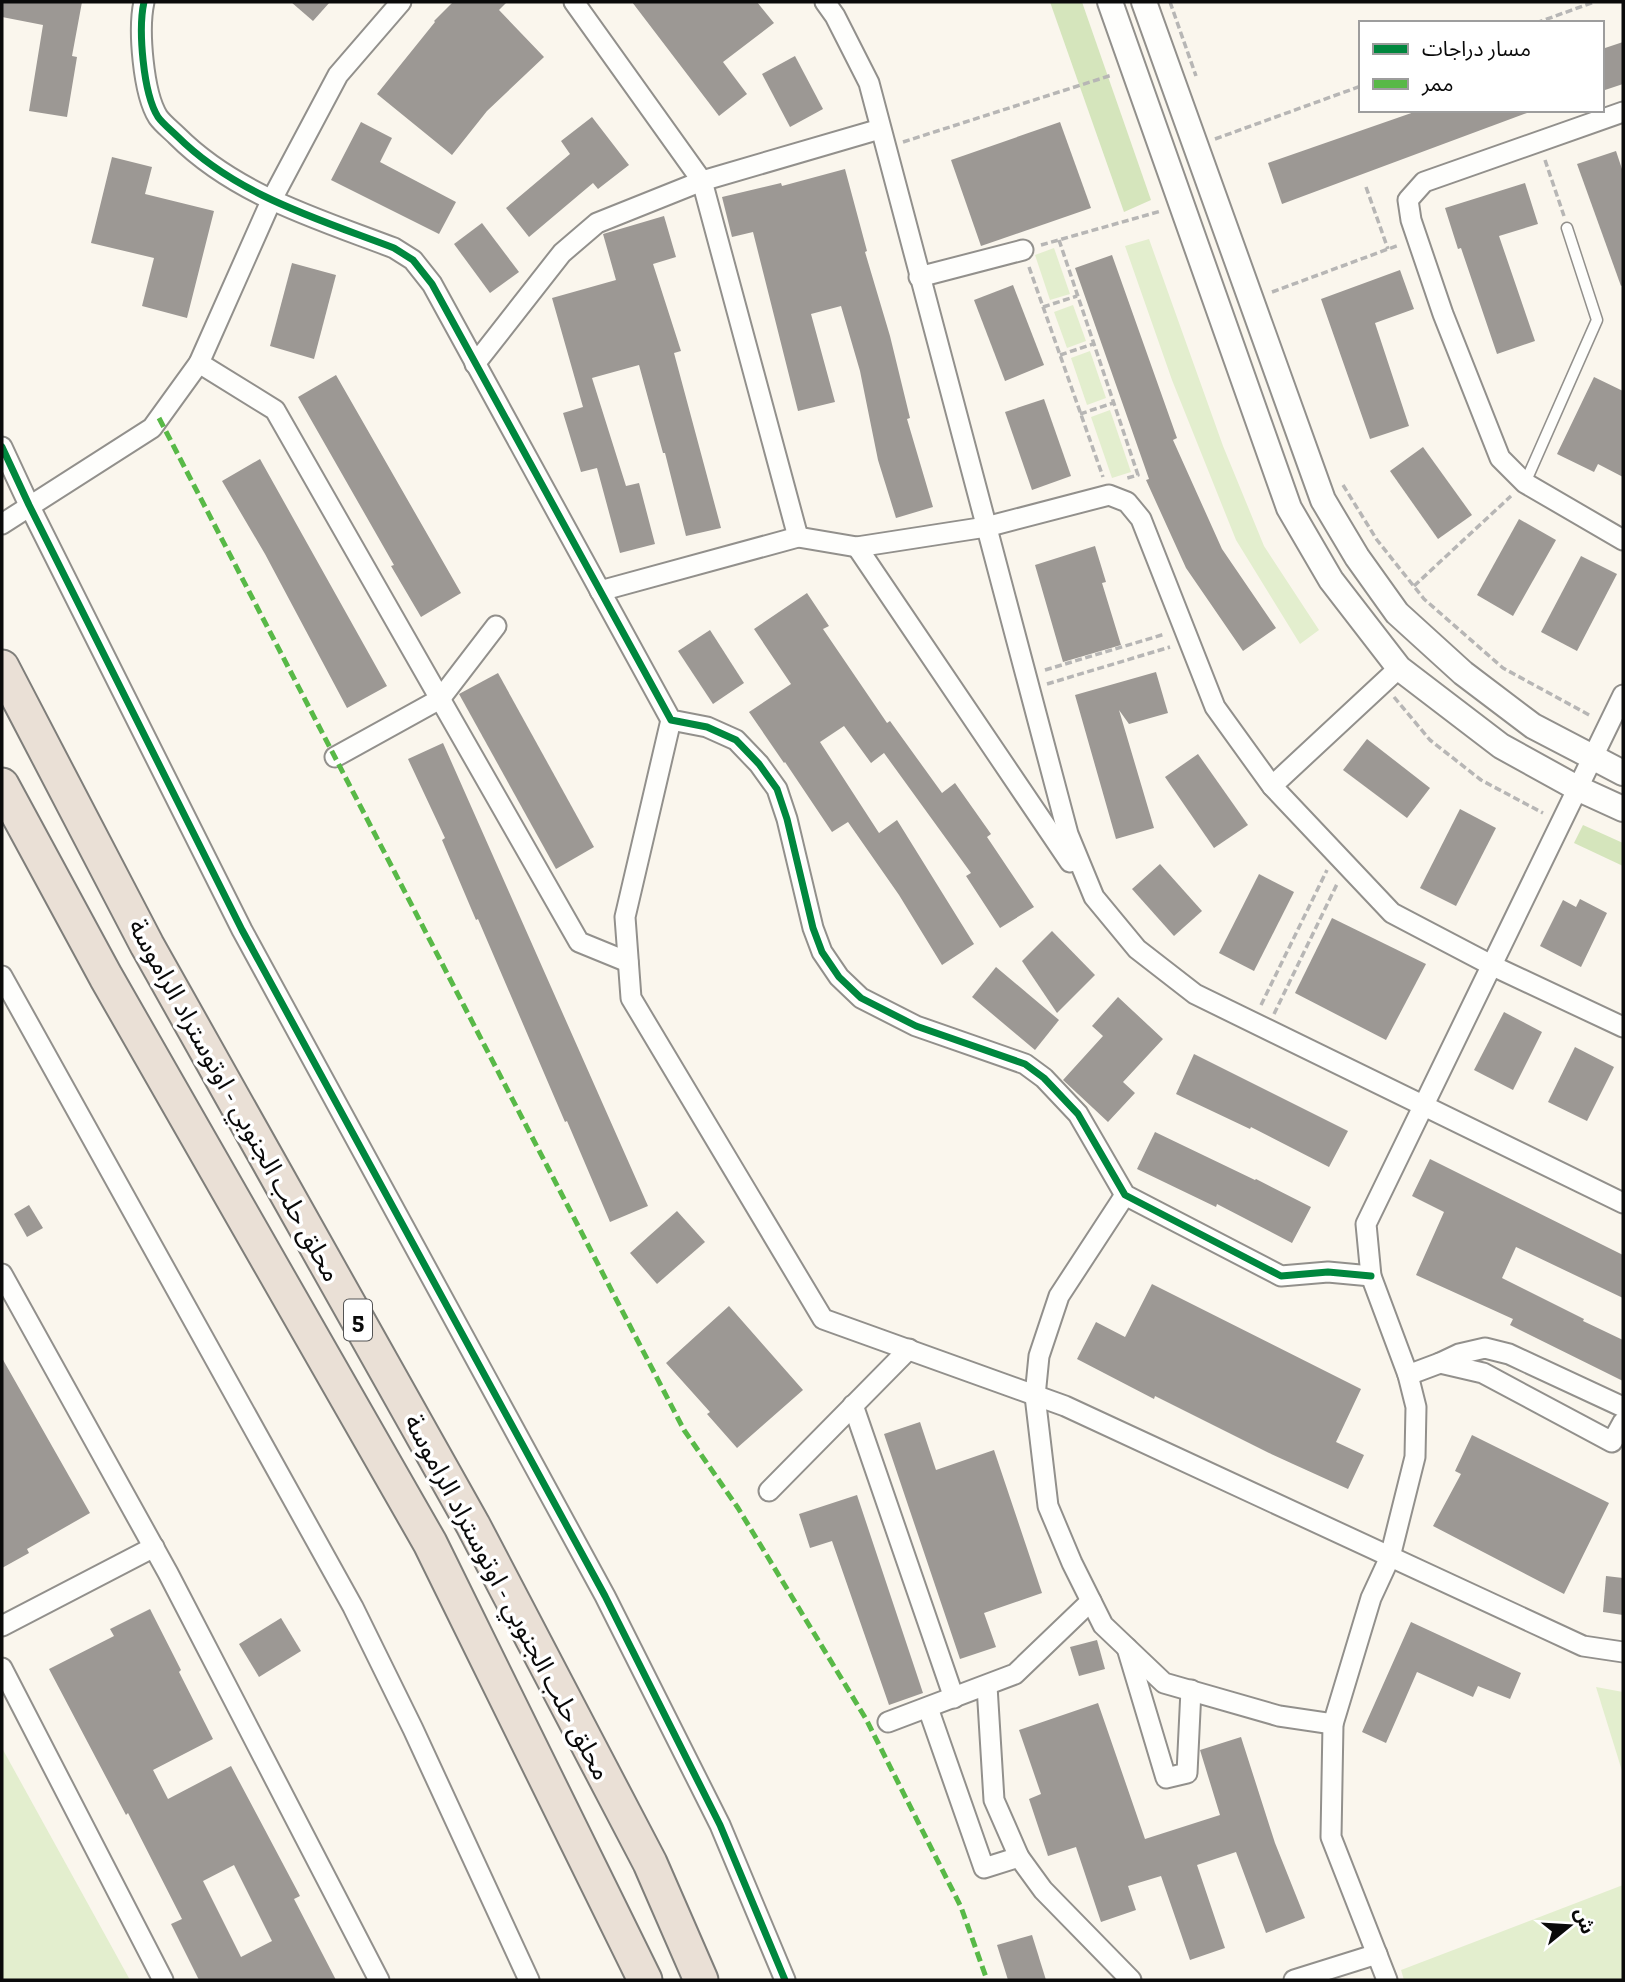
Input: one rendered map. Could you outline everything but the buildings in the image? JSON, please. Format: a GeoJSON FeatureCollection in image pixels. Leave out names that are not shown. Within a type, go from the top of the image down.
{"type":"FeatureCollection","features":[{"type":"Feature","properties":{"kind":"highway","name":"محلق حلب الجنوبي - اوتوستراد الراموسة"},"geometry":{"type":"LineString","coordinates":[[2,667],[148,945],[473,1525],[650,1863],[701,1980]]}},
{"type":"Feature","properties":{"kind":"highway","name":"محلق حلب الجنوبي - اوتوستراد الراموسة"},"geometry":{"type":"LineString","coordinates":[[2,785],[106,977],[430,1543],[645,1980]]}},
{"type":"Feature","properties":{"kind":"street"},"geometry":{"type":"LineString","coordinates":[[144,2],[144,73],[158,116],[191,150],[271,201],[394,248],[412,260],[432,284],[671,720],[625,917],[631,998],[823,1319],[1065,1406],[1583,1646],[1623,1652]]}},
{"type":"Feature","properties":{"kind":"street"},"geometry":{"type":"LineString","coordinates":[[2,524],[152,428],[199,363],[271,201],[338,75],[401,2]]}},
{"type":"Feature","properties":{"kind":"street"},"geometry":{"type":"LineString","coordinates":[[574,2],[702,181],[798,537]]}},
{"type":"Feature","properties":{"kind":"street"},"geometry":{"type":"LineString","coordinates":[[825,2],[835,16],[869,83],[1068,834],[1094,897]]}},
{"type":"Feature","properties":{"kind":"street"},"geometry":{"type":"LineString","coordinates":[[1110,2],[1289,508],[1391,676],[1501,746],[1577,788],[1623,809]]}},
{"type":"Feature","properties":{"kind":"street"},"geometry":{"type":"LineString","coordinates":[[1144,2],[1323,500],[1357,557],[1397,613],[1463,673],[1523,718],[1623,774]]}},
{"type":"Feature","properties":{"kind":"street"},"geometry":{"type":"LineString","coordinates":[[1623,113],[1424,181],[1408,200],[1443,314],[1500,458],[1525,483],[1623,540]]}},
{"type":"Feature","properties":{"kind":"street"},"geometry":{"type":"LineString","coordinates":[[475,363],[562,253],[597,223],[702,181],[883,138]]}},
{"type":"Feature","properties":{"kind":"street"},"geometry":{"type":"LineString","coordinates":[[919,277],[1023,250]]}},
{"type":"Feature","properties":{"kind":"street"},"geometry":{"type":"LineString","coordinates":[[1228,333],[1260,321]]}},
{"type":"Feature","properties":{"kind":"street"},"geometry":{"type":"LineString","coordinates":[[199,363],[275,410],[579,942],[628,962]]}},
{"type":"Feature","properties":{"kind":"street"},"geometry":{"type":"LineString","coordinates":[[2,447],[242,930],[605,1596],[720,1825],[785,1980]]}},
{"type":"Feature","properties":{"kind":"street"},"geometry":{"type":"LineString","coordinates":[[600,591],[798,537],[857,547],[986,527],[1107,490],[1127,502],[1141,519],[1215,707],[1272,786],[1392,913],[1493,966],[1623,1027]]}},
{"type":"Feature","properties":{"kind":"street"},"geometry":{"type":"LineString","coordinates":[[857,547],[1094,897],[1138,949],[1195,994],[1623,1203]]}},
{"type":"Feature","properties":{"kind":"street"},"geometry":{"type":"LineString","coordinates":[[335,757],[440,699],[496,626]]}},
{"type":"Feature","properties":{"kind":"street"},"geometry":{"type":"LineString","coordinates":[[1272,786],[1391,676]]}},
{"type":"Feature","properties":{"kind":"street"},"geometry":{"type":"LineString","coordinates":[[1387,1980],[1331,1837],[1333,1724],[1371,1598],[1390,1557],[1415,1457],[1416,1408],[1408,1375],[1371,1276],[1366,1224],[1623,695]]}},
{"type":"Feature","properties":{"kind":"street"},"geometry":{"type":"LineString","coordinates":[[671,720],[706,727],[736,740],[759,764],[777,789],[787,819],[813,928],[822,952],[839,977],[861,998],[916,1026],[1025,1064],[1044,1078],[1078,1114],[1125,1195],[1281,1276],[1328,1272],[1371,1276]]}},
{"type":"Feature","properties":{"kind":"street"},"geometry":{"type":"LineString","coordinates":[[2,976],[354,1607],[529,1980]]}},
{"type":"Feature","properties":{"kind":"street"},"geometry":{"type":"LineString","coordinates":[[1125,1195],[1059,1296],[1039,1356],[1035,1396],[1048,1506],[1103,1625],[1164,1682],[1279,1716],[1333,1724]]}},
{"type":"Feature","properties":{"kind":"street"},"geometry":{"type":"LineString","coordinates":[[2,1275],[154,1547],[379,1980]]}},
{"type":"Feature","properties":{"kind":"street"},"geometry":{"type":"LineString","coordinates":[[1408,1375],[1459,1354],[1485,1348],[1508,1354],[1623,1407]]}},
{"type":"Feature","properties":{"kind":"street"},"geometry":{"type":"LineString","coordinates":[[769,1490],[908,1349]]}},
{"type":"Feature","properties":{"kind":"street"},"geometry":{"type":"LineString","coordinates":[[1440,1363],[1483,1373],[1612,1443],[1623,1422]]}},
{"type":"Feature","properties":{"kind":"street"},"geometry":{"type":"LineString","coordinates":[[853,1405],[954,1698]]}},
{"type":"Feature","properties":{"kind":"street"},"geometry":{"type":"LineString","coordinates":[[2,1626],[154,1547]]}},
{"type":"Feature","properties":{"kind":"street"},"geometry":{"type":"LineString","coordinates":[[888,1723],[1015,1674],[1091,1601]]}},
{"type":"Feature","properties":{"kind":"street"},"geometry":{"type":"LineString","coordinates":[[1127,1647],[1166,1778],[1187,1773],[1191,1690]]}},
{"type":"Feature","properties":{"kind":"street"},"geometry":{"type":"LineString","coordinates":[[2,1668],[163,1980]]}},
{"type":"Feature","properties":{"kind":"street"},"geometry":{"type":"LineString","coordinates":[[987,1686],[994,1800],[1019,1857],[1043,1890],[1131,1980]]}},
{"type":"Feature","properties":{"kind":"street"},"geometry":{"type":"LineString","coordinates":[[928,1708],[984,1868],[1019,1857]]}},
{"type":"Feature","properties":{"kind":"street"},"geometry":{"type":"LineString","coordinates":[[1294,1980],[1377,1954]]}},
{"type":"Feature","properties":{"kind":"lane"},"geometry":{"type":"LineString","coordinates":[[1525,483],[1597,320],[1567,228]]}},
{"type":"Feature","properties":{"kind":"path"},"geometry":{"type":"LineString","coordinates":[[1170,2],[1196,76]]}},
{"type":"Feature","properties":{"kind":"path"},"geometry":{"type":"LineString","coordinates":[[1542,21],[1594,2]]}},
{"type":"Feature","properties":{"kind":"path"},"geometry":{"type":"LineString","coordinates":[[883,138],[1114,74]]}},
{"type":"Feature","properties":{"kind":"path"},"geometry":{"type":"LineString","coordinates":[[1196,146],[1359,87]]}},
{"type":"Feature","properties":{"kind":"path"},"geometry":{"type":"LineString","coordinates":[[1539,141],[1567,228]]}},
{"type":"Feature","properties":{"kind":"path"},"geometry":{"type":"LineString","coordinates":[[1366,187],[1388,249]]}},
{"type":"Feature","properties":{"kind":"path"},"geometry":{"type":"LineString","coordinates":[[1058,240],[1138,475],[1107,490],[1023,250],[1058,240],[1183,205]]}},
{"type":"Feature","properties":{"kind":"path"},"geometry":{"type":"LineString","coordinates":[[1272,292],[1418,239]]}},
{"type":"Feature","properties":{"kind":"path"},"geometry":{"type":"LineString","coordinates":[[1043,307],[1077,296]]}},
{"type":"Feature","properties":{"kind":"path"},"geometry":{"type":"LineString","coordinates":[[1060,355],[1093,344]]}},
{"type":"Feature","properties":{"kind":"path"},"geometry":{"type":"LineString","coordinates":[[1080,414],[1113,403]]}},
{"type":"Feature","properties":{"kind":"path"},"geometry":{"type":"LineString","coordinates":[[1338,478],[1377,540],[1424,598],[1503,668],[1608,726]]}},
{"type":"Feature","properties":{"kind":"path"},"geometry":{"type":"LineString","coordinates":[[1414,586],[1525,483]]}},
{"type":"Feature","properties":{"kind":"path"},"geometry":{"type":"LineString","coordinates":[[1028,682],[1186,635]]}},
{"type":"Feature","properties":{"kind":"path"},"geometry":{"type":"LineString","coordinates":[[1028,682],[1186,635]]}},
{"type":"Feature","properties":{"kind":"path"},"geometry":{"type":"LineString","coordinates":[[1391,676],[1430,740],[1480,780],[1562,823]]}},
{"type":"Feature","properties":{"kind":"path"},"geometry":{"type":"LineString","coordinates":[[1260,1025],[1341,859]]}},
{"type":"Feature","properties":{"kind":"path"},"geometry":{"type":"LineString","coordinates":[[1260,1025],[1341,859]]}},
{"type":"Feature","properties":{"kind":"green space"},"geometry":{"type":"Polygon","coordinates":[[[1050,2],[1082,2],[1151,200],[1124,212],[1050,2]]]}},
{"type":"Feature","properties":{"kind":"green space"},"geometry":{"type":"Polygon","coordinates":[[[1149,239],[1223,446],[1264,546],[1319,630],[1300,644],[1236,540],[1172,380],[1125,246],[1149,239]]]}},
{"type":"Feature","properties":{"kind":"green space"},"geometry":{"type":"Polygon","coordinates":[[[1054,248],[1070,294],[1050,300],[1035,255],[1054,248]]]}},
{"type":"Feature","properties":{"kind":"green space"},"geometry":{"type":"Polygon","coordinates":[[[1073,305],[1086,341],[1067,348],[1054,312],[1073,305]]]}},
{"type":"Feature","properties":{"kind":"green space"},"geometry":{"type":"Polygon","coordinates":[[[1090,351],[1106,398],[1087,405],[1071,358],[1090,351]]]}},
{"type":"Feature","properties":{"kind":"green space"},"geometry":{"type":"Polygon","coordinates":[[[1110,410],[1131,472],[1112,478],[1091,417],[1110,410]]]}},
{"type":"Feature","properties":{"kind":"green space"},"geometry":{"type":"Polygon","coordinates":[[[1583,825],[1623,843],[1623,866],[1574,843],[1583,825]]]}},
{"type":"Feature","properties":{"kind":"green space"},"geometry":{"type":"Polygon","coordinates":[[[1596,1687],[1623,1692],[1623,1774],[1596,1687]]]}},
{"type":"Feature","properties":{"kind":"green space"},"geometry":{"type":"Polygon","coordinates":[[[2,1748],[130,1980],[2,1980],[2,1748]]]}},
{"type":"Feature","properties":{"kind":"green space"},"geometry":{"type":"Polygon","coordinates":[[[1623,1885],[1623,1980],[1404,1980],[1401,1970],[1623,1885]]]}},
{"type":"Feature","properties":{"kind":"marked path"},"geometry":{"type":"LineString","coordinates":[[159,418],[684,1430],[738,1508],[866,1719],[961,1907],[987,1980]]}},
{"type":"Feature","properties":{"kind":"cycle path"},"geometry":{"type":"LineString","coordinates":[[144,2],[142,44],[145,77],[153,106],[165,125],[200,157],[252,190],[307,215],[394,248],[413,260],[432,284],[671,720],[707,727],[736,740],[759,764],[777,789],[787,819],[813,928],[822,952],[839,977],[861,998],[916,1026],[1025,1064],[1044,1078],[1078,1114],[1125,1195],[1281,1276],[1328,1272],[1371,1276]]}},
{"type":"Feature","properties":{"kind":"cycle path"},"geometry":{"type":"LineString","coordinates":[[2,447],[242,930],[605,1596],[720,1825],[785,1980]]}}]}
